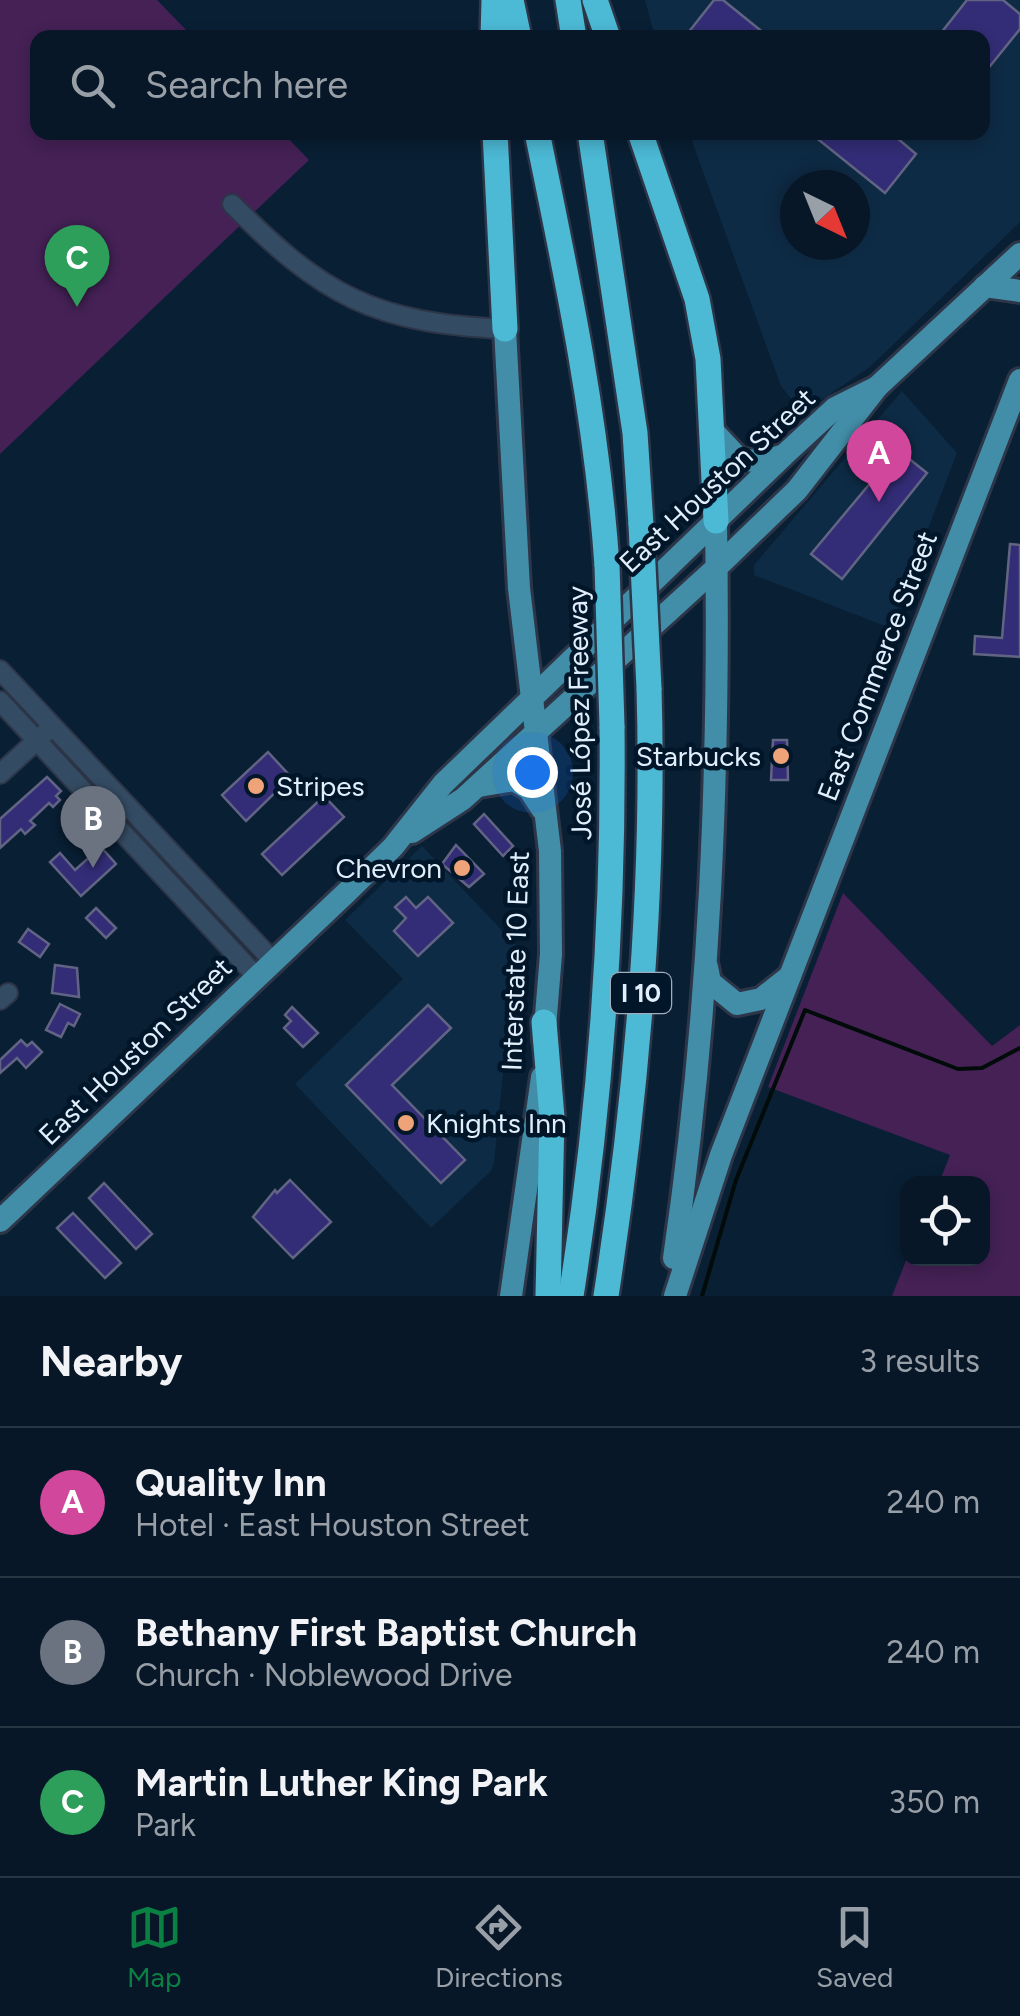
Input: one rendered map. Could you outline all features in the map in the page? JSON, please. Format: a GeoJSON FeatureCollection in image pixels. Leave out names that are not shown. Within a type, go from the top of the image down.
{"type":"FeatureCollection","features":[{"type":"Feature","properties":{"kind":"highway"},"geometry":{"type":"LineString","coordinates":[[493,30],[494,0]]}},
{"type":"Feature","properties":{"kind":"highway"},"geometry":{"type":"LineString","coordinates":[[512,0],[518,30]]}},
{"type":"Feature","properties":{"kind":"highway"},"geometry":{"type":"LineString","coordinates":[[568,0],[573,30]]}},
{"type":"Feature","properties":{"kind":"highway"},"geometry":{"type":"LineString","coordinates":[[595,0],[605,30]]}},
{"type":"Feature","properties":{"kind":"highway"},"geometry":{"type":"LineString","coordinates":[[495,140],[505,328]]}},
{"type":"Feature","properties":{"kind":"highway","name":"José López Freeway"},"geometry":{"type":"LineString","coordinates":[[538,140],[568,276],[595,428],[606,566],[612,726],[606,958],[596,1103],[571,1296]]}},
{"type":"Feature","properties":{"kind":"highway","name":"I 10"},"geometry":{"type":"LineString","coordinates":[[591,140],[635,433],[652,769],[645,939],[625,1171],[606,1296]]}},
{"type":"Feature","properties":{"kind":"highway"},"geometry":{"type":"LineString","coordinates":[[643,140],[697,299],[708,359],[716,521]]}},
{"type":"Feature","properties":{"kind":"highway"},"geometry":{"type":"LineString","coordinates":[[544,1022],[552,1117],[548,1296]]}},
{"type":"Feature","properties":{"kind":"main road","name":"East Houston Street"},"geometry":{"type":"LineString","coordinates":[[0,1221],[398,842],[476,787],[716,568],[797,490],[876,387],[1020,254]]}},
{"type":"Feature","properties":{"kind":"main road"},"geometry":{"type":"LineString","coordinates":[[985,286],[1020,291]]}},
{"type":"Feature","properties":{"kind":"main road","name":"Interstate 10 East"},"geometry":{"type":"LineString","coordinates":[[505,328],[519,588],[535,693],[550,851],[551,954],[540,1091],[511,1296]]}},
{"type":"Feature","properties":{"kind":"main road","name":"East Commerce Street"},"geometry":{"type":"LineString","coordinates":[[672,1296],[697,1220],[1020,380]]}},
{"type":"Feature","properties":{"kind":"main road","name":"East Houston Street"},"geometry":{"type":"LineString","coordinates":[[398,842],[442,784],[784,455],[834,408],[876,387]]}},
{"type":"Feature","properties":{"kind":"main road"},"geometry":{"type":"LineString","coordinates":[[712,430],[740,460],[765,462],[784,455]]}},
{"type":"Feature","properties":{"kind":"main road"},"geometry":{"type":"LineString","coordinates":[[672,1296],[694,1120],[716,846],[716,521]]}},
{"type":"Feature","properties":{"kind":"main road"},"geometry":{"type":"LineString","coordinates":[[476,787],[514,780],[529,789],[546,815]]}},
{"type":"Feature","properties":{"kind":"main road"},"geometry":{"type":"LineString","coordinates":[[706,964],[710,982],[737,1004],[761,999],[792,974]]}},
{"type":"Feature","properties":{"kind":"street"},"geometry":{"type":"LineString","coordinates":[[232,204],[271,243],[338,294],[434,326],[505,328]]}},
{"type":"Feature","properties":{"kind":"street"},"geometry":{"type":"LineString","coordinates":[[0,670],[265,969]]}},
{"type":"Feature","properties":{"kind":"street"},"geometry":{"type":"LineString","coordinates":[[0,701],[265,969]]}},
{"type":"Feature","properties":{"kind":"street"},"geometry":{"type":"LineString","coordinates":[[0,774],[52,726]]}},
{"type":"Feature","properties":{"kind":"shaded area"},"geometry":{"type":"Polygon","coordinates":[[[0,0],[157,0],[186,30],[30,30],[30,140],[290,140],[309,160],[0,454],[0,0]]]}},
{"type":"Feature","properties":{"kind":"shaded area"},"geometry":{"type":"Polygon","coordinates":[[[645,0],[1020,0],[1020,222],[870,367],[802,413],[781,386],[692,140],[990,140],[990,30],[653,30],[645,0]]]}},
{"type":"Feature","properties":{"kind":"shaded area"},"geometry":{"type":"Polygon","coordinates":[[[902,391],[957,453],[890,628],[754,575],[754,565],[902,391]]]}},
{"type":"Feature","properties":{"kind":"shaded area"},"geometry":{"type":"Polygon","coordinates":[[[422,846],[516,945],[494,1163],[491,1171],[431,1228],[295,1084],[403,979],[345,920],[422,846]]]}},
{"type":"Feature","properties":{"kind":"shaded area"},"geometry":{"type":"Polygon","coordinates":[[[843,893],[992,1046],[1020,1025],[1020,1296],[892,1296],[904,1266],[990,1266],[990,1176],[942,1176],[950,1155],[768,1087],[843,893]]]}},
{"type":"Feature","properties":{"kind":"building"},"geometry":{"type":"Polygon","coordinates":[[[714,0],[723,0],[760,30],[690,30],[714,0]]]}},
{"type":"Feature","properties":{"kind":"building"},"geometry":{"type":"Polygon","coordinates":[[[967,0],[1003,0],[1020,14],[1020,29],[990,66],[990,30],[943,30],[967,0]]]}},
{"type":"Feature","properties":{"kind":"building"},"geometry":{"type":"Polygon","coordinates":[[[819,140],[899,140],[916,154],[885,193],[870,181],[870,170],[856,170],[819,140]]]}},
{"type":"Feature","properties":{"kind":"building"},"geometry":{"type":"Polygon","coordinates":[[[898,450],[927,473],[842,579],[811,554],[898,450]]]}},
{"type":"Feature","properties":{"kind":"building"},"geometry":{"type":"Polygon","coordinates":[[[1010,544],[1020,545],[1020,657],[974,654],[975,636],[1002,638],[1010,544]]]}},
{"type":"Feature","properties":{"kind":"building","name":"Starbucks"},"geometry":{"type":"Polygon","coordinates":[[[773,740],[787,740],[788,780],[771,780],[773,740]]]}},
{"type":"Feature","properties":{"kind":"building","name":"Stripes"},"geometry":{"type":"Polygon","coordinates":[[[268,752],[291,777],[246,821],[222,795],[268,752]]]}},
{"type":"Feature","properties":{"kind":"building"},"geometry":{"type":"Polygon","coordinates":[[[47,777],[61,791],[56,796],[60,800],[53,807],[49,803],[30,821],[35,825],[25,834],[21,829],[0,848],[0,819],[47,777]]]}},
{"type":"Feature","properties":{"kind":"building"},"geometry":{"type":"Polygon","coordinates":[[[324,796],[344,817],[282,875],[262,854],[324,796]]]}},
{"type":"Feature","properties":{"kind":"building","name":"Chevron"},"geometry":{"type":"Polygon","coordinates":[[[484,814],[513,846],[503,856],[474,824],[484,814]]]}},
{"type":"Feature","properties":{"kind":"building","name":"Chevron"},"geometry":{"type":"Polygon","coordinates":[[[456,845],[484,874],[469,887],[442,864],[456,845]]]}},
{"type":"Feature","properties":{"kind":"building"},"geometry":{"type":"Polygon","coordinates":[[[101,847],[116,864],[81,896],[50,862],[60,853],[75,870],[101,847]]]}},
{"type":"Feature","properties":{"kind":"building"},"geometry":{"type":"Polygon","coordinates":[[[406,897],[416,908],[428,897],[453,923],[418,956],[394,931],[406,918],[395,907],[406,897]]]}},
{"type":"Feature","properties":{"kind":"building"},"geometry":{"type":"Polygon","coordinates":[[[96,908],[116,928],[106,938],[86,918],[96,908]]]}},
{"type":"Feature","properties":{"kind":"building"},"geometry":{"type":"Polygon","coordinates":[[[28,929],[49,944],[40,957],[19,942],[28,929]]]}},
{"type":"Feature","properties":{"kind":"building"},"geometry":{"type":"Polygon","coordinates":[[[55,965],[77,968],[79,997],[52,993],[55,965]]]}},
{"type":"Feature","properties":{"kind":"building"},"geometry":{"type":"Polygon","coordinates":[[[60,1004],[80,1014],[74,1026],[68,1023],[61,1037],[46,1030],[60,1004]]]}},
{"type":"Feature","properties":{"kind":"building","name":"Knights Inn"},"geometry":{"type":"Polygon","coordinates":[[[428,1005],[451,1028],[392,1085],[465,1160],[441,1183],[346,1085],[428,1005]]]}},
{"type":"Feature","properties":{"kind":"building"},"geometry":{"type":"Polygon","coordinates":[[[292,1007],[318,1033],[303,1047],[284,1028],[291,1021],[285,1015],[292,1007]]]}},
{"type":"Feature","properties":{"kind":"building"},"geometry":{"type":"Polygon","coordinates":[[[21,1040],[27,1046],[32,1042],[42,1052],[26,1068],[17,1058],[0,1073],[0,1060],[21,1040]]]}},
{"type":"Feature","properties":{"kind":"building"},"geometry":{"type":"Polygon","coordinates":[[[290,1180],[331,1222],[293,1258],[253,1217],[275,1190],[277,1193],[290,1180]]]}},
{"type":"Feature","properties":{"kind":"building"},"geometry":{"type":"Polygon","coordinates":[[[104,1183],[152,1234],[136,1249],[89,1198],[104,1183]]]}},
{"type":"Feature","properties":{"kind":"building"},"geometry":{"type":"Polygon","coordinates":[[[73,1213],[121,1263],[105,1278],[57,1228],[73,1213]]]}},
{"type":"Feature","properties":{"kind":"waterway"},"geometry":{"type":"LineString","coordinates":[[702,1296],[736,1180],[805,1010],[958,1069],[982,1068],[1020,1048]]}},
{"type":"Feature","properties":{"kind":"place","name":"Martin Luther King Park"},"geometry":{"type":"Point","coordinates":[77,307]}},
{"type":"Feature","properties":{"kind":"place","name":"Quality Inn"},"geometry":{"type":"Point","coordinates":[879,502]}},
{"type":"Feature","properties":{"kind":"place","name":"Starbucks"},"geometry":{"type":"Point","coordinates":[781,756]}},
{"type":"Feature","properties":{"kind":"place","name":"Stripes"},"geometry":{"type":"Point","coordinates":[256,786]}},
{"type":"Feature","properties":{"kind":"place","name":"Bethany First Baptist Church"},"geometry":{"type":"Point","coordinates":[93,868]}},
{"type":"Feature","properties":{"kind":"place","name":"Chevron"},"geometry":{"type":"Point","coordinates":[462,868]}},
{"type":"Feature","properties":{"kind":"place","name":"Knights Inn"},"geometry":{"type":"Point","coordinates":[406,1123]}}]}
